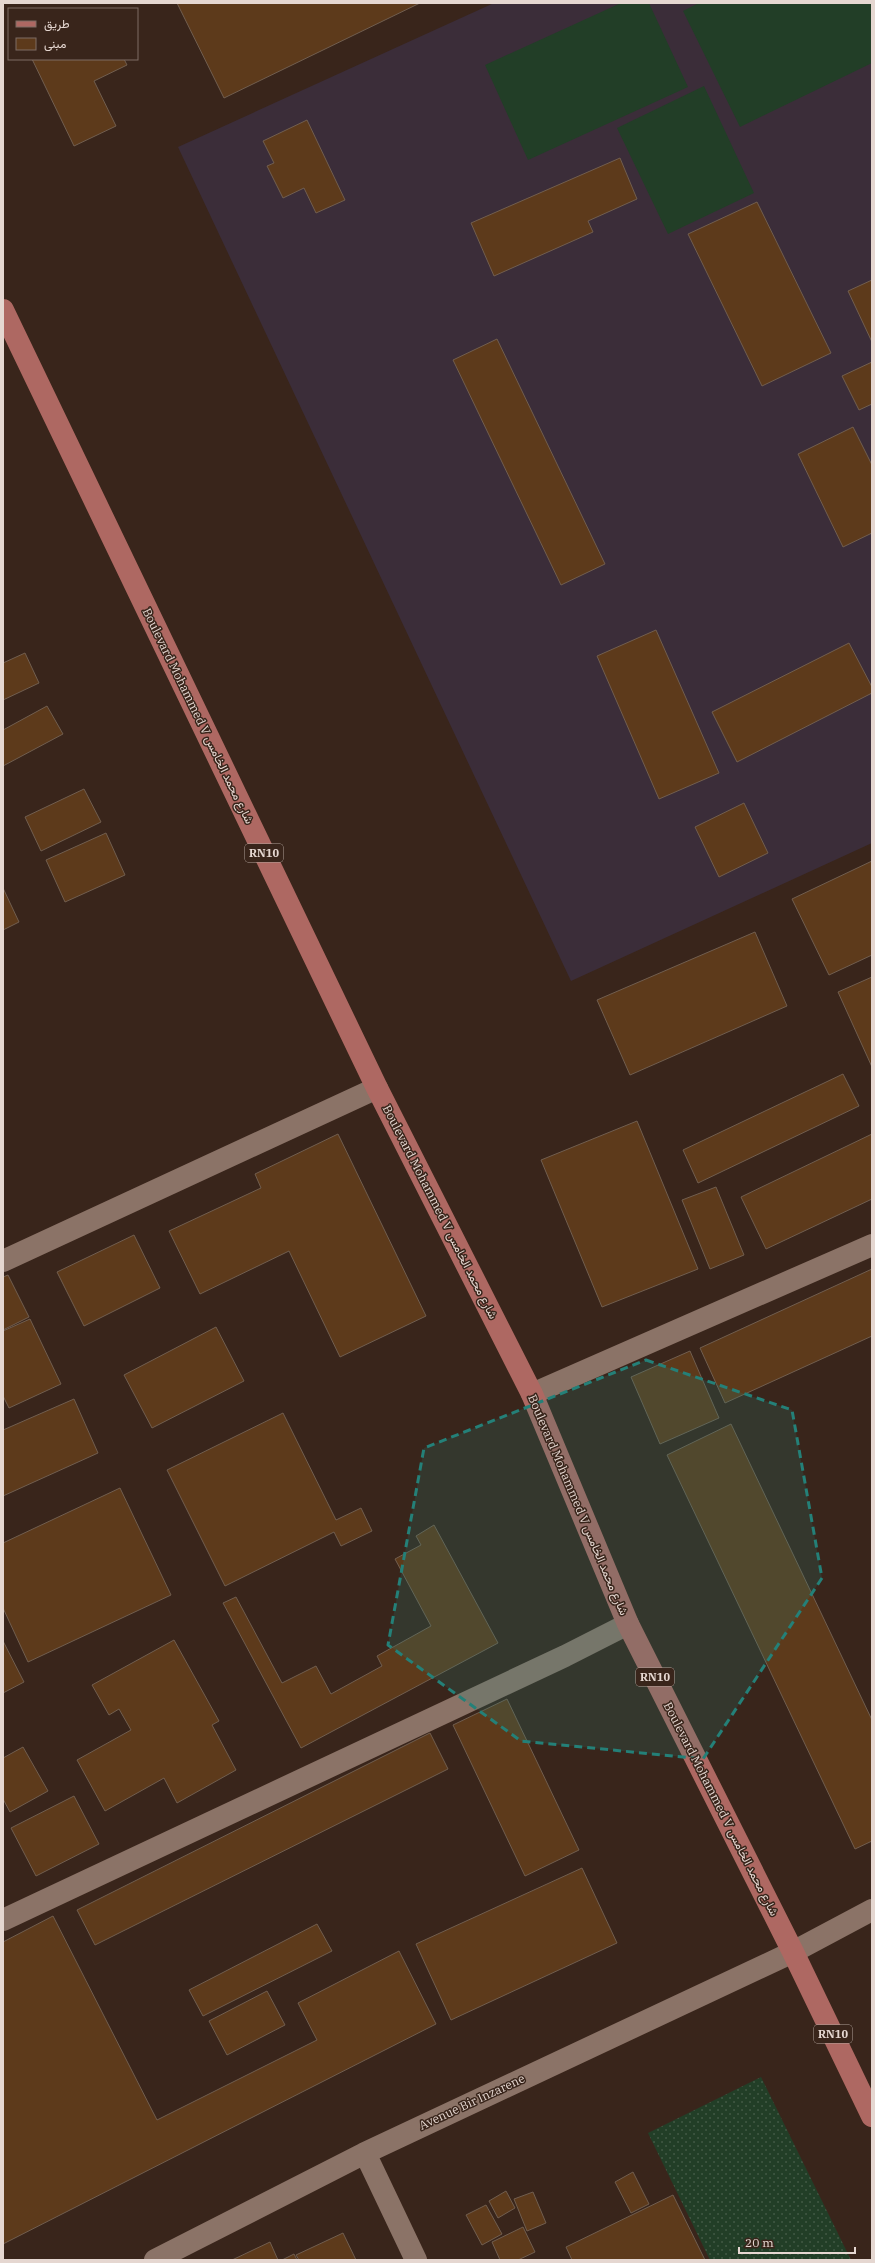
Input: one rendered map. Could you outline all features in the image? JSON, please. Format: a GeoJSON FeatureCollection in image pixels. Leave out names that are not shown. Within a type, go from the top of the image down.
{"type":"FeatureCollection","features":[{"type":"Feature","properties":{"kind":"main road","name":"Boulevard Mohammed V شارع محمد الخامس"},"geometry":{"type":"LineString","coordinates":[[3,310],[377,1088],[532,1394],[628,1624],[793,1952],[872,2116]]}},
{"type":"Feature","properties":{"kind":"street"},"geometry":{"type":"LineString","coordinates":[[3,1261],[377,1088]]}},
{"type":"Feature","properties":{"kind":"street"},"geometry":{"type":"LineString","coordinates":[[532,1394],[872,1245]]}},
{"type":"Feature","properties":{"kind":"street"},"geometry":{"type":"LineString","coordinates":[[3,1920],[565,1656],[628,1624]]}},
{"type":"Feature","properties":{"kind":"street","name":"Avenue Bir Inzarene"},"geometry":{"type":"LineString","coordinates":[[155,2260],[364,2153],[793,1952],[872,1910]]}},
{"type":"Feature","properties":{"kind":"street"},"geometry":{"type":"LineString","coordinates":[[364,2153],[416,2260]]}},
{"type":"Feature","properties":{"kind":"highlighted area"},"geometry":{"type":"Polygon","coordinates":[[[646,1360],[792,1410],[822,1578],[703,1759],[521,1741],[388,1645],[424,1448],[646,1360]]]}},
{"type":"Feature","properties":{"kind":"shaded area"},"geometry":{"type":"Polygon","coordinates":[[[494,3],[872,3],[872,843],[571,981],[178,147],[494,3]]]}},
{"type":"Feature","properties":{"kind":"green space"},"geometry":{"type":"Polygon","coordinates":[[[621,3],[649,3],[688,87],[528,160],[485,65],[621,3]]]}},
{"type":"Feature","properties":{"kind":"green space"},"geometry":{"type":"Polygon","coordinates":[[[699,3],[872,3],[872,63],[740,127],[683,11],[699,3]]]}},
{"type":"Feature","properties":{"kind":"green space"},"geometry":{"type":"Polygon","coordinates":[[[704,86],[754,193],[668,234],[617,128],[704,86]]]}},
{"type":"Feature","properties":{"kind":"green space"},"geometry":{"type":"Polygon","coordinates":[[[761,2077],[851,2260],[710,2260],[648,2133],[761,2077]]]}},
{"type":"Feature","properties":{"kind":"building"},"geometry":{"type":"Polygon","coordinates":[[[177,3],[420,3],[224,98],[177,3]]]}},
{"type":"Feature","properties":{"kind":"building"},"geometry":{"type":"Polygon","coordinates":[[[32,60],[124,60],[127,65],[94,81],[116,126],[74,146],[32,60]]]}},
{"type":"Feature","properties":{"kind":"building"},"geometry":{"type":"Polygon","coordinates":[[[307,120],[345,200],[316,213],[304,188],[283,198],[267,166],[274,163],[263,141],[307,120]]]}},
{"type":"Feature","properties":{"kind":"building"},"geometry":{"type":"Polygon","coordinates":[[[620,158],[637,199],[588,221],[593,232],[494,276],[471,223],[620,158]]]}},
{"type":"Feature","properties":{"kind":"building"},"geometry":{"type":"Polygon","coordinates":[[[757,202],[831,353],[762,386],[688,234],[757,202]]]}},
{"type":"Feature","properties":{"kind":"building"},"geometry":{"type":"Polygon","coordinates":[[[872,280],[872,342],[848,291],[872,280]]]}},
{"type":"Feature","properties":{"kind":"building"},"geometry":{"type":"Polygon","coordinates":[[[497,339],[605,564],[561,585],[453,360],[497,339]]]}},
{"type":"Feature","properties":{"kind":"building"},"geometry":{"type":"Polygon","coordinates":[[[872,362],[872,404],[859,410],[842,376],[872,362]]]}},
{"type":"Feature","properties":{"kind":"building"},"geometry":{"type":"Polygon","coordinates":[[[853,427],[872,465],[872,533],[843,547],[798,454],[853,427]]]}},
{"type":"Feature","properties":{"kind":"building"},"geometry":{"type":"Polygon","coordinates":[[[656,630],[719,773],[659,799],[597,656],[656,630]]]}},
{"type":"Feature","properties":{"kind":"building"},"geometry":{"type":"Polygon","coordinates":[[[849,643],[872,687],[872,693],[737,762],[712,712],[849,643]]]}},
{"type":"Feature","properties":{"kind":"building"},"geometry":{"type":"Polygon","coordinates":[[[25,653],[39,683],[3,700],[3,663],[25,653]]]}},
{"type":"Feature","properties":{"kind":"building"},"geometry":{"type":"Polygon","coordinates":[[[47,706],[63,734],[3,766],[3,730],[47,706]]]}},
{"type":"Feature","properties":{"kind":"building"},"geometry":{"type":"Polygon","coordinates":[[[84,789],[101,822],[41,851],[25,817],[84,789]]]}},
{"type":"Feature","properties":{"kind":"building"},"geometry":{"type":"Polygon","coordinates":[[[744,803],[768,853],[719,877],[695,827],[744,803]]]}},
{"type":"Feature","properties":{"kind":"building"},"geometry":{"type":"Polygon","coordinates":[[[106,833],[125,875],[65,902],[46,860],[106,833]]]}},
{"type":"Feature","properties":{"kind":"building"},"geometry":{"type":"Polygon","coordinates":[[[872,861],[872,955],[829,975],[792,899],[872,861]]]}},
{"type":"Feature","properties":{"kind":"building"},"geometry":{"type":"Polygon","coordinates":[[[3,888],[19,922],[3,930],[3,888]]]}},
{"type":"Feature","properties":{"kind":"building"},"geometry":{"type":"Polygon","coordinates":[[[755,932],[787,1006],[630,1075],[597,1000],[755,932]]]}},
{"type":"Feature","properties":{"kind":"building"},"geometry":{"type":"Polygon","coordinates":[[[872,977],[872,1067],[838,992],[872,977]]]}},
{"type":"Feature","properties":{"kind":"building"},"geometry":{"type":"Polygon","coordinates":[[[843,1074],[859,1106],[698,1183],[683,1150],[843,1074]]]}},
{"type":"Feature","properties":{"kind":"building"},"geometry":{"type":"Polygon","coordinates":[[[637,1121],[698,1269],[602,1307],[541,1160],[637,1121]]]}},
{"type":"Feature","properties":{"kind":"building"},"geometry":{"type":"Polygon","coordinates":[[[338,1134],[426,1316],[340,1357],[289,1251],[200,1294],[169,1231],[261,1188],[255,1174],[338,1134]]]}},
{"type":"Feature","properties":{"kind":"building"},"geometry":{"type":"Polygon","coordinates":[[[872,1134],[872,1199],[766,1249],[741,1197],[872,1134]]]}},
{"type":"Feature","properties":{"kind":"building"},"geometry":{"type":"Polygon","coordinates":[[[716,1187],[744,1255],[710,1269],[682,1200],[716,1187]]]}},
{"type":"Feature","properties":{"kind":"building"},"geometry":{"type":"Polygon","coordinates":[[[134,1235],[160,1288],[84,1326],[57,1272],[134,1235]]]}},
{"type":"Feature","properties":{"kind":"building"},"geometry":{"type":"Polygon","coordinates":[[[872,1269],[872,1336],[725,1403],[700,1348],[872,1269]]]}},
{"type":"Feature","properties":{"kind":"building"},"geometry":{"type":"Polygon","coordinates":[[[8,1275],[29,1317],[3,1330],[3,1277],[8,1275]]]}},
{"type":"Feature","properties":{"kind":"building"},"geometry":{"type":"Polygon","coordinates":[[[30,1319],[61,1384],[9,1408],[3,1396],[3,1331],[30,1319]]]}},
{"type":"Feature","properties":{"kind":"building"},"geometry":{"type":"Polygon","coordinates":[[[216,1327],[244,1381],[152,1428],[124,1375],[216,1327]]]}},
{"type":"Feature","properties":{"kind":"building"},"geometry":{"type":"Polygon","coordinates":[[[690,1351],[719,1418],[660,1444],[631,1377],[690,1351]]]}},
{"type":"Feature","properties":{"kind":"building"},"geometry":{"type":"Polygon","coordinates":[[[74,1399],[98,1453],[3,1496],[3,1430],[74,1399]]]}},
{"type":"Feature","properties":{"kind":"building"},"geometry":{"type":"Polygon","coordinates":[[[283,1413],[336,1520],[361,1508],[372,1531],[341,1546],[334,1532],[225,1586],[167,1470],[283,1413]]]}},
{"type":"Feature","properties":{"kind":"building"},"geometry":{"type":"Polygon","coordinates":[[[731,1424],[872,1720],[872,1841],[855,1849],[667,1455],[731,1424]]]}},
{"type":"Feature","properties":{"kind":"building"},"geometry":{"type":"Polygon","coordinates":[[[120,1488],[171,1595],[28,1662],[3,1608],[3,1543],[120,1488]]]}},
{"type":"Feature","properties":{"kind":"building"},"geometry":{"type":"Polygon","coordinates":[[[434,1525],[498,1643],[301,1748],[223,1603],[236,1597],[282,1683],[316,1666],[331,1694],[382,1666],[377,1656],[431,1626],[395,1559],[421,1545],[416,1536],[434,1525]]]}},
{"type":"Feature","properties":{"kind":"building"},"geometry":{"type":"Polygon","coordinates":[[[174,1640],[219,1721],[212,1725],[236,1770],[177,1803],[164,1778],[105,1811],[77,1760],[131,1730],[119,1709],[109,1715],[92,1685],[174,1640]]]}},
{"type":"Feature","properties":{"kind":"building"},"geometry":{"type":"Polygon","coordinates":[[[3,1641],[24,1682],[3,1693],[3,1641]]]}},
{"type":"Feature","properties":{"kind":"building"},"geometry":{"type":"Polygon","coordinates":[[[507,1699],[579,1850],[525,1876],[453,1725],[507,1699]]]}},
{"type":"Feature","properties":{"kind":"building"},"geometry":{"type":"Polygon","coordinates":[[[430,1733],[448,1769],[95,1945],[77,1910],[430,1733]]]}},
{"type":"Feature","properties":{"kind":"building"},"geometry":{"type":"Polygon","coordinates":[[[23,1747],[48,1791],[10,1812],[3,1799],[3,1758],[23,1747]]]}},
{"type":"Feature","properties":{"kind":"building"},"geometry":{"type":"Polygon","coordinates":[[[74,1796],[99,1844],[36,1876],[11,1828],[74,1796]]]}},
{"type":"Feature","properties":{"kind":"building"},"geometry":{"type":"Polygon","coordinates":[[[582,1868],[617,1943],[451,2020],[416,1944],[582,1868]]]}},
{"type":"Feature","properties":{"kind":"building"},"geometry":{"type":"Polygon","coordinates":[[[53,1916],[157,2120],[317,2040],[298,2003],[399,1951],[436,2024],[3,2244],[3,1942],[53,1916]]]}},
{"type":"Feature","properties":{"kind":"building"},"geometry":{"type":"Polygon","coordinates":[[[317,1924],[332,1951],[203,2016],[189,1990],[317,1924]]]}},
{"type":"Feature","properties":{"kind":"building"},"geometry":{"type":"Polygon","coordinates":[[[267,1991],[285,2025],[227,2055],[209,2021],[267,1991]]]}},
{"type":"Feature","properties":{"kind":"building"},"geometry":{"type":"Polygon","coordinates":[[[633,2172],[649,2204],[631,2213],[615,2182],[633,2172]]]}},
{"type":"Feature","properties":{"kind":"building"},"geometry":{"type":"Polygon","coordinates":[[[506,2191],[515,2208],[498,2218],[489,2201],[506,2191]]]}},
{"type":"Feature","properties":{"kind":"building"},"geometry":{"type":"Polygon","coordinates":[[[533,2192],[546,2223],[527,2231],[514,2199],[533,2192]]]}},
{"type":"Feature","properties":{"kind":"building"},"geometry":{"type":"Polygon","coordinates":[[[673,2195],[705,2260],[572,2260],[566,2247],[673,2195]]]}},
{"type":"Feature","properties":{"kind":"building"},"geometry":{"type":"Polygon","coordinates":[[[486,2205],[502,2234],[482,2245],[466,2215],[486,2205]]]}},
{"type":"Feature","properties":{"kind":"building"},"geometry":{"type":"Polygon","coordinates":[[[523,2227],[535,2252],[518,2260],[500,2260],[492,2242],[523,2227]]]}},
{"type":"Feature","properties":{"kind":"building"},"geometry":{"type":"Polygon","coordinates":[[[343,2233],[356,2260],[299,2260],[296,2255],[343,2233]]]}},
{"type":"Feature","properties":{"kind":"building"},"geometry":{"type":"Polygon","coordinates":[[[270,2242],[278,2260],[232,2260],[270,2242]]]}},
{"type":"Feature","properties":{"kind":"building"},"geometry":{"type":"Polygon","coordinates":[[[294,2254],[297,2260],[282,2260],[294,2254]]]}}]}
